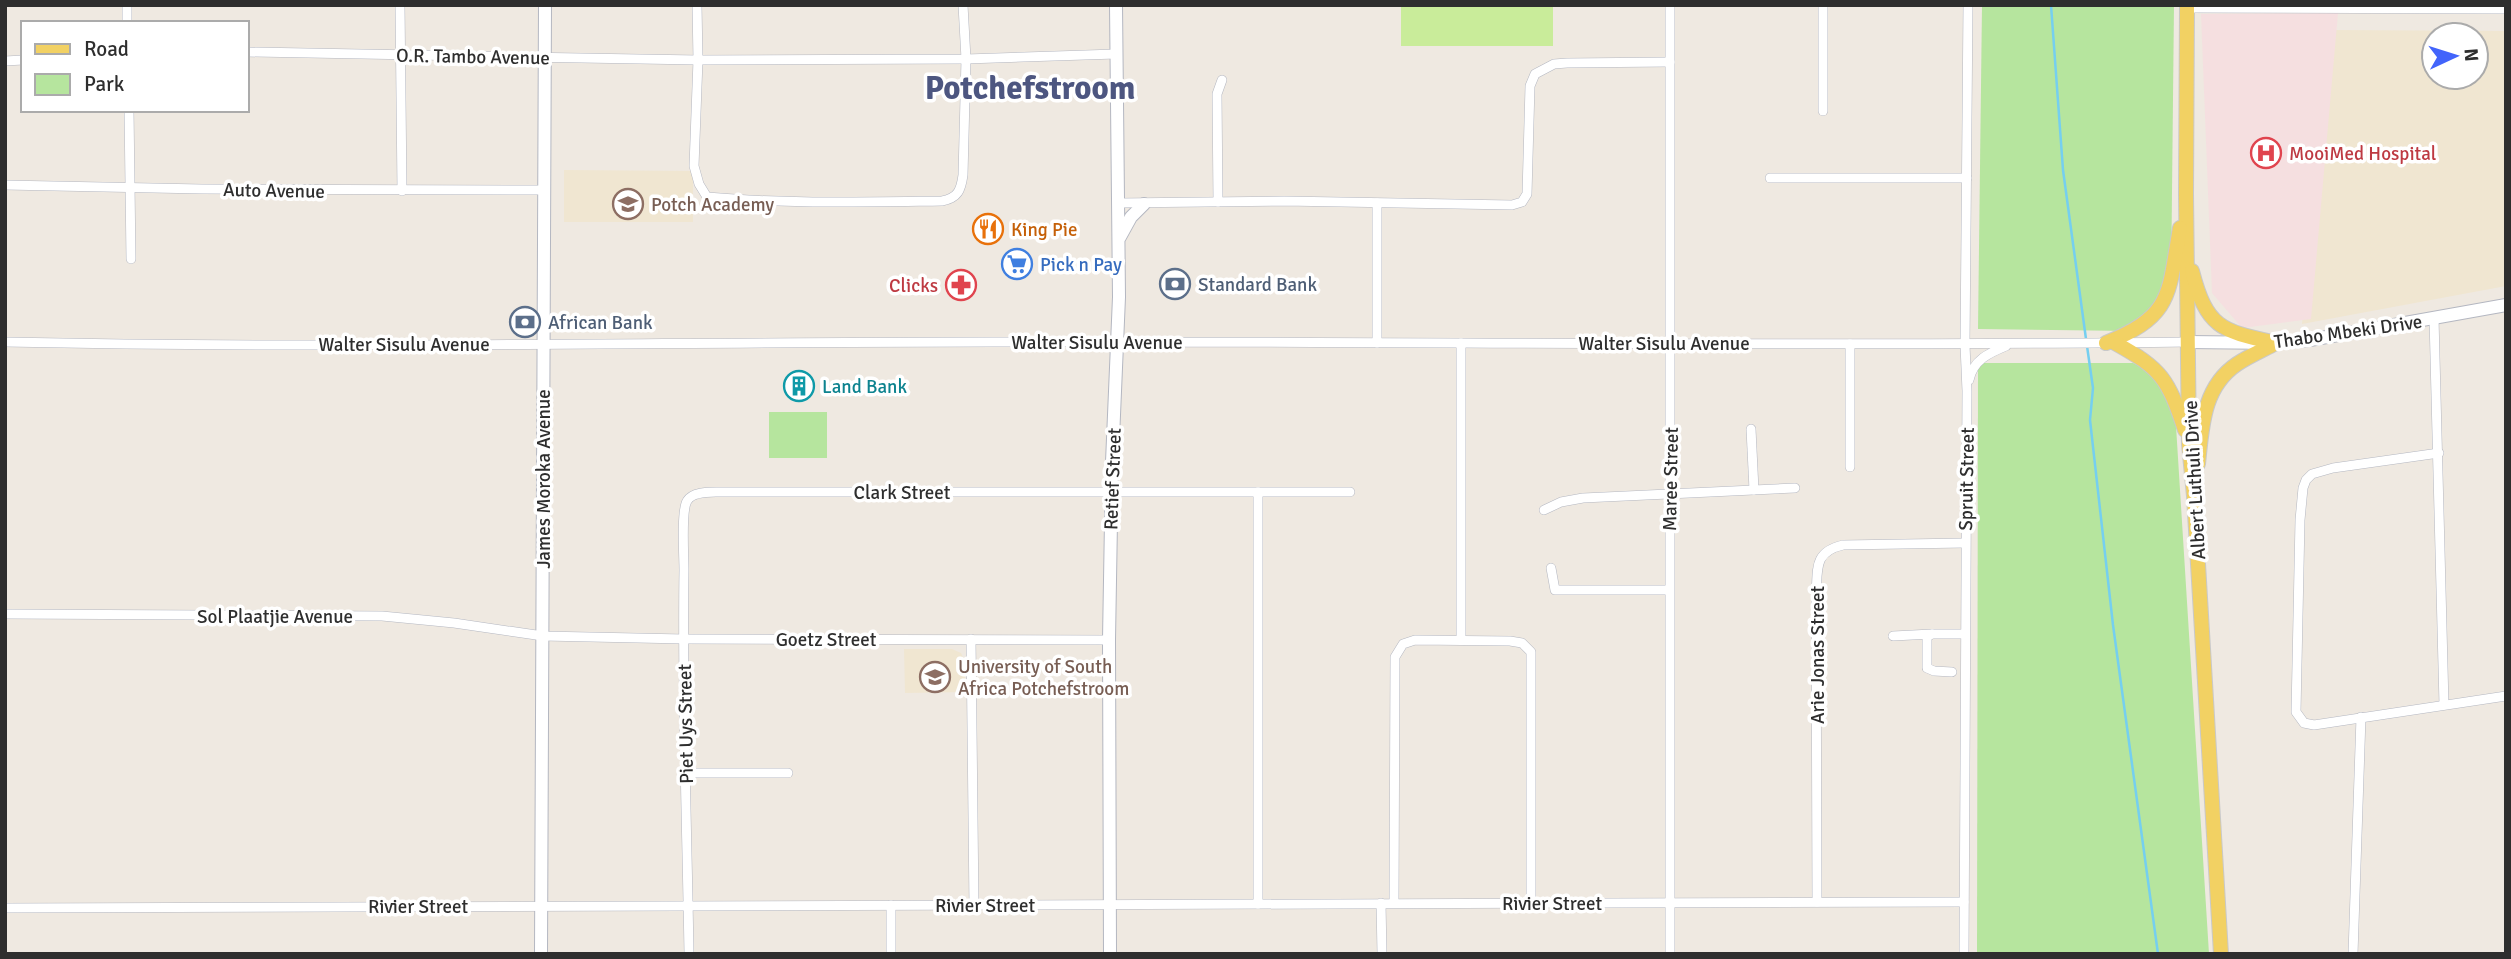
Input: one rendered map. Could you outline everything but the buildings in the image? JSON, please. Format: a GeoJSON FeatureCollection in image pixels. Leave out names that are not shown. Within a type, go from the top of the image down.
{"type":"FeatureCollection","features":[{"type":"Feature","properties":{"kind":"main road","name":"Albert Luthuli Drive"},"geometry":{"type":"LineString","coordinates":[[2187,7],[2189,444],[2221,954]]}},
{"type":"Feature","properties":{"kind":"main road"},"geometry":{"type":"LineString","coordinates":[[2106,343],[2139,328],[2161,309],[2172,275],[2186,194]]}},
{"type":"Feature","properties":{"kind":"main road"},"geometry":{"type":"LineString","coordinates":[[2187,250],[2199,295],[2211,318],[2227,331],[2276,343]]}},
{"type":"Feature","properties":{"kind":"main road"},"geometry":{"type":"LineString","coordinates":[[2106,343],[2140,357],[2163,377],[2175,399],[2189,444]]}},
{"type":"Feature","properties":{"kind":"main road"},"geometry":{"type":"LineString","coordinates":[[2194,496],[2205,407],[2216,384],[2238,363],[2276,343]]}},
{"type":"Feature","properties":{"kind":"street"},"geometry":{"type":"LineString","coordinates":[[400,5],[402,191]]}},
{"type":"Feature","properties":{"kind":"street","name":"James Moroka Avenue"},"geometry":{"type":"LineString","coordinates":[[541,954],[545,5]]}},
{"type":"Feature","properties":{"kind":"street"},"geometry":{"type":"LineString","coordinates":[[697,5],[694,166],[699,184],[707,197],[747,200],[942,201],[956,196],[961,187],[966,59],[963,5]]}},
{"type":"Feature","properties":{"kind":"street","name":"Retief Street"},"geometry":{"type":"LineString","coordinates":[[1110,954],[1109,640],[1119,240],[1116,5]]}},
{"type":"Feature","properties":{"kind":"street","name":"Maree Street"},"geometry":{"type":"LineString","coordinates":[[1670,5],[1670,954]]}},
{"type":"Feature","properties":{"kind":"street"},"geometry":{"type":"LineString","coordinates":[[1822,5],[1824,111]]}},
{"type":"Feature","properties":{"kind":"street","name":"Spruit Street"},"geometry":{"type":"LineString","coordinates":[[1964,954],[1968,5]]}},
{"type":"Feature","properties":{"kind":"street"},"geometry":{"type":"LineString","coordinates":[[2187,7],[2506,9]]}},
{"type":"Feature","properties":{"kind":"street","name":"O.R. Tambo Avenue"},"geometry":{"type":"LineString","coordinates":[[248,52],[698,60],[966,59],[1116,54]]}},
{"type":"Feature","properties":{"kind":"street"},"geometry":{"type":"LineString","coordinates":[[1119,204],[1218,202],[1511,205],[1522,202],[1527,194],[1531,86],[1535,74],[1554,64],[1670,62]]}},
{"type":"Feature","properties":{"kind":"street"},"geometry":{"type":"LineString","coordinates":[[1218,202],[1217,94],[1222,80]]}},
{"type":"Feature","properties":{"kind":"street"},"geometry":{"type":"LineString","coordinates":[[130,112],[131,259]]}},
{"type":"Feature","properties":{"kind":"street"},"geometry":{"type":"LineString","coordinates":[[1769,178],[1967,178]]}},
{"type":"Feature","properties":{"kind":"street","name":"Auto Avenue"},"geometry":{"type":"LineString","coordinates":[[5,185],[402,191],[543,190]]}},
{"type":"Feature","properties":{"kind":"street"},"geometry":{"type":"LineString","coordinates":[[1119,240],[1131,217],[1144,204]]}},
{"type":"Feature","properties":{"kind":"street"},"geometry":{"type":"LineString","coordinates":[[1377,204],[1377,343]]}},
{"type":"Feature","properties":{"kind":"street","name":"Thabo Mbeki Drive"},"geometry":{"type":"LineString","coordinates":[[2189,342],[2276,343],[2365,331],[2506,305]]}},
{"type":"Feature","properties":{"kind":"street"},"geometry":{"type":"LineString","coordinates":[[2434,318],[2444,705]]}},
{"type":"Feature","properties":{"kind":"street","name":"Walter Sisulu Avenue"},"geometry":{"type":"LineString","coordinates":[[5,342],[298,345],[1117,342],[1965,345],[2189,342]]}},
{"type":"Feature","properties":{"kind":"street"},"geometry":{"type":"LineString","coordinates":[[1461,343],[1461,640]]}},
{"type":"Feature","properties":{"kind":"street"},"geometry":{"type":"LineString","coordinates":[[1850,344],[1850,467]]}},
{"type":"Feature","properties":{"kind":"street"},"geometry":{"type":"LineString","coordinates":[[1967,391],[1971,372],[1978,361],[2011,344]]}},
{"type":"Feature","properties":{"kind":"street"},"geometry":{"type":"LineString","coordinates":[[1751,429],[1754,490]]}},
{"type":"Feature","properties":{"kind":"street"},"geometry":{"type":"LineString","coordinates":[[2439,453],[2333,468],[2312,474],[2306,480],[2300,520],[2296,712],[2304,723],[2314,725],[2506,696]]}},
{"type":"Feature","properties":{"kind":"street"},"geometry":{"type":"LineString","coordinates":[[1544,510],[1561,502],[1583,498],[1794,488]]}},
{"type":"Feature","properties":{"kind":"street","name":"Clark Street"},"geometry":{"type":"LineString","coordinates":[[693,496],[703,492],[1350,492]]}},
{"type":"Feature","properties":{"kind":"street"},"geometry":{"type":"LineString","coordinates":[[1258,492],[1258,904]]}},
{"type":"Feature","properties":{"kind":"street","name":"Piet Uys Street"},"geometry":{"type":"LineString","coordinates":[[689,954],[684,639],[685,514],[687,501],[693,496]]}},
{"type":"Feature","properties":{"kind":"street","name":"Arie Jonas Street"},"geometry":{"type":"LineString","coordinates":[[1817,902],[1816,596],[1819,562],[1830,548],[1843,545],[1965,543]]}},
{"type":"Feature","properties":{"kind":"street"},"geometry":{"type":"LineString","coordinates":[[1551,568],[1555,590],[1670,590]]}},
{"type":"Feature","properties":{"kind":"street","name":"Sol Plaatjie Avenue"},"geometry":{"type":"LineString","coordinates":[[5,614],[382,616],[465,624],[543,636]]}},
{"type":"Feature","properties":{"kind":"street"},"geometry":{"type":"LineString","coordinates":[[1932,634],[1927,637],[1927,668],[1952,672]]}},
{"type":"Feature","properties":{"kind":"street"},"geometry":{"type":"LineString","coordinates":[[1893,636],[1965,634]]}},
{"type":"Feature","properties":{"kind":"street","name":"Goetz Street"},"geometry":{"type":"LineString","coordinates":[[543,636],[1109,640]]}},
{"type":"Feature","properties":{"kind":"street"},"geometry":{"type":"LineString","coordinates":[[971,639],[974,906]]}},
{"type":"Feature","properties":{"kind":"street"},"geometry":{"type":"LineString","coordinates":[[1394,903],[1395,657],[1403,644],[1415,640],[1461,640],[1516,642],[1531,652],[1531,903]]}},
{"type":"Feature","properties":{"kind":"street"},"geometry":{"type":"LineString","coordinates":[[2353,954],[2361,717]]}},
{"type":"Feature","properties":{"kind":"street"},"geometry":{"type":"LineString","coordinates":[[686,773],[788,773]]}},
{"type":"Feature","properties":{"kind":"street","name":"Rivier Street"},"geometry":{"type":"LineString","coordinates":[[5,908],[1964,902]]}},
{"type":"Feature","properties":{"kind":"street"},"geometry":{"type":"LineString","coordinates":[[1381,904],[1382,954]]}},
{"type":"Feature","properties":{"kind":"street"},"geometry":{"type":"LineString","coordinates":[[891,905],[891,954]]}},
{"type":"Feature","properties":{"kind":"shaded area","name":"MooiMed Hospital"},"geometry":{"type":"Polygon","coordinates":[[[2338,13],[2311,319],[2242,328],[2212,293],[2201,14],[2338,13]]]}},
{"type":"Feature","properties":{"kind":"shaded area"},"geometry":{"type":"Polygon","coordinates":[[[2331,30],[2420,31],[2420,91],[2490,91],[2490,31],[2506,31],[2506,286],[2302,324],[2331,30]]]}},
{"type":"Feature","properties":{"kind":"shaded area","name":"Potch Academy"},"geometry":{"type":"Polygon","coordinates":[[[564,170],[693,171],[693,222],[564,222],[564,170]]]}},
{"type":"Feature","properties":{"kind":"shaded area","name":"University of South Africa Potchefstroom"},"geometry":{"type":"Polygon","coordinates":[[[904,649],[952,649],[961,653],[965,662],[965,692],[905,693],[904,649]]]}},
{"type":"Feature","properties":{"kind":"green space"},"geometry":{"type":"Polygon","coordinates":[[[1401,5],[1553,5],[1553,46],[1401,46],[1401,5]]]}},
{"type":"Feature","properties":{"kind":"green space"},"geometry":{"type":"Polygon","coordinates":[[[1982,5],[2174,5],[2171,286],[2132,331],[1978,329],[1982,5]]]}},
{"type":"Feature","properties":{"kind":"green space"},"geometry":{"type":"Polygon","coordinates":[[[1978,363],[2133,363],[2150,371],[2175,410],[2209,954],[1977,954],[1978,363]]]}},
{"type":"Feature","properties":{"kind":"green space"},"geometry":{"type":"Polygon","coordinates":[[[769,412],[827,412],[827,458],[769,458],[769,412]]]}},
{"type":"Feature","properties":{"kind":"waterway"},"geometry":{"type":"LineString","coordinates":[[2051,5],[2063,170],[2086,339]]}},
{"type":"Feature","properties":{"kind":"waterway"},"geometry":{"type":"LineString","coordinates":[[2087,346],[2093,388],[2090,420],[2113,625],[2158,954]]}},
{"type":"Feature","properties":{"kind":"place","name":"MooiMed Hospital"},"geometry":{"type":"Point","coordinates":[2266,153]}},
{"type":"Feature","properties":{"kind":"place","name":"Potch Academy"},"geometry":{"type":"Point","coordinates":[628,204]}},
{"type":"Feature","properties":{"kind":"place","name":"King Pie"},"geometry":{"type":"Point","coordinates":[988,229]}},
{"type":"Feature","properties":{"kind":"place","name":"Pick n Pay"},"geometry":{"type":"Point","coordinates":[1017,264]}},
{"type":"Feature","properties":{"kind":"place","name":"Standard Bank"},"geometry":{"type":"Point","coordinates":[1175,284]}},
{"type":"Feature","properties":{"kind":"place","name":"Clicks"},"geometry":{"type":"Point","coordinates":[961,285]}},
{"type":"Feature","properties":{"kind":"place","name":"African Bank"},"geometry":{"type":"Point","coordinates":[525,322]}},
{"type":"Feature","properties":{"kind":"place","name":"Land Bank"},"geometry":{"type":"Point","coordinates":[799,386]}},
{"type":"Feature","properties":{"kind":"place","name":"University of South Africa Potchefstroom"},"geometry":{"type":"Point","coordinates":[935,677]}},
{"type":"Feature","properties":{"kind":"district","name":"Potchefstroom"},"geometry":{"type":"Point","coordinates":[1030,87]}}]}
